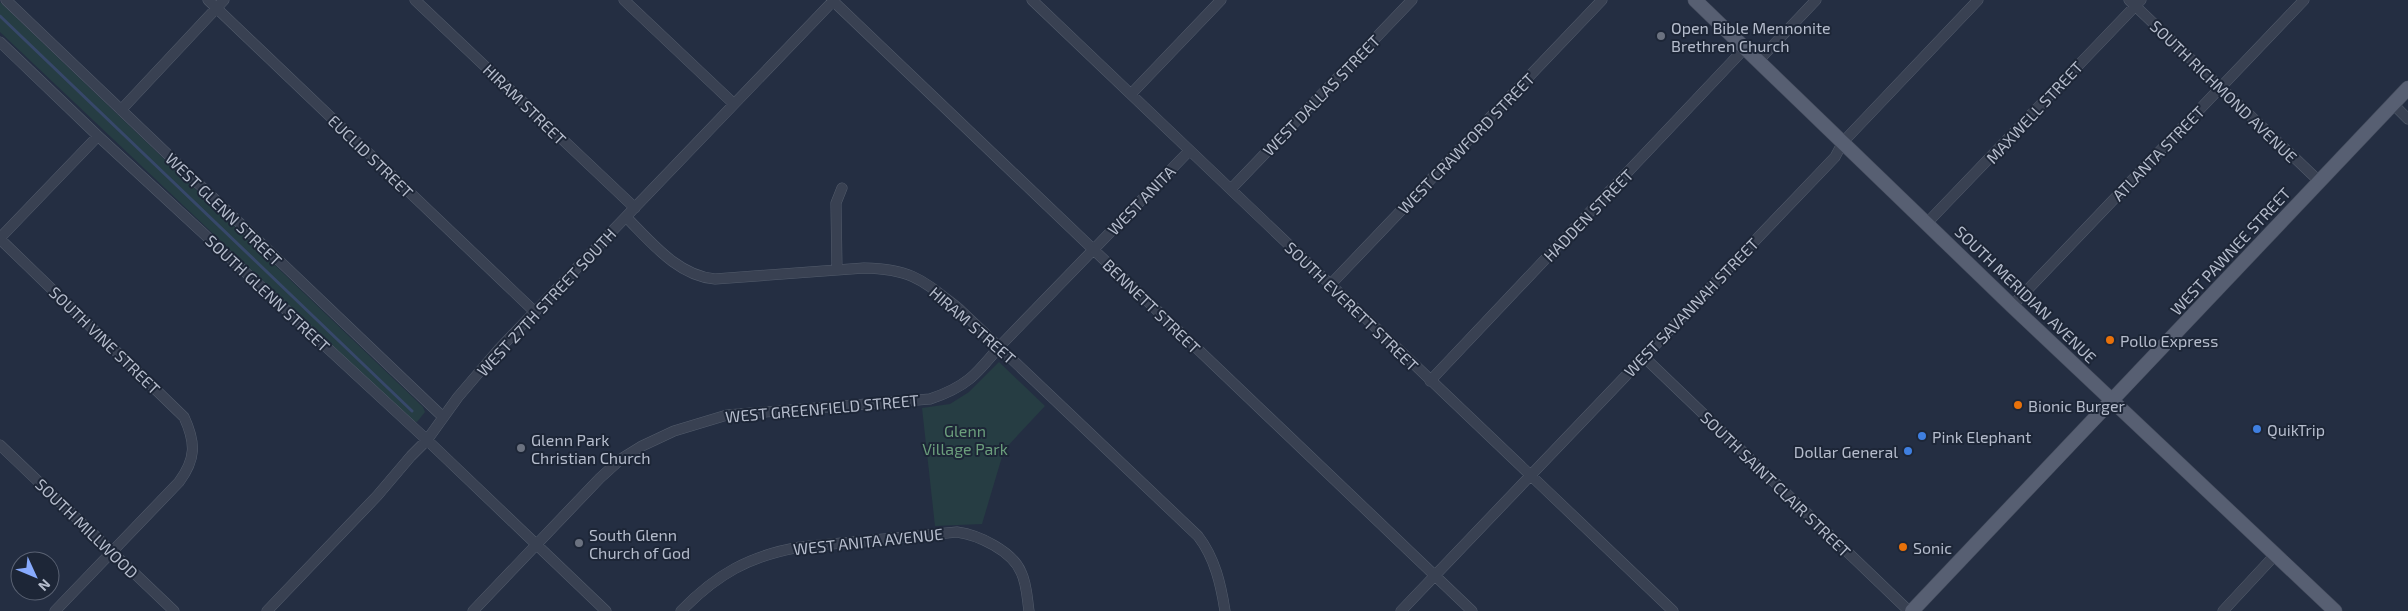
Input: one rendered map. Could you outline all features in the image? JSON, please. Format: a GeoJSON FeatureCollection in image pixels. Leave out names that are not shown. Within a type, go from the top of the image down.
{"type":"FeatureCollection","features":[{"type":"Feature","properties":{"kind":"main road","name":"SOUTH MERIDIAN AVENUE"},"geometry":{"type":"LineString","coordinates":[[1695,0],[2012,306],[2335,611]]}},
{"type":"Feature","properties":{"kind":"main road","name":"WEST PAWNEE STREET"},"geometry":{"type":"LineString","coordinates":[[1911,611],[2408,88]]}},
{"type":"Feature","properties":{"kind":"street","name":"WEST GLENN STREET"},"geometry":{"type":"LineString","coordinates":[[6,0],[443,418]]}},
{"type":"Feature","properties":{"kind":"street","name":"EUCLID STREET"},"geometry":{"type":"LineString","coordinates":[[208,0],[535,312]]}},
{"type":"Feature","properties":{"kind":"street"},"geometry":{"type":"LineString","coordinates":[[121,110],[224,0]]}},
{"type":"Feature","properties":{"kind":"street","name":"HIRAM STREET"},"geometry":{"type":"LineString","coordinates":[[416,0],[634,208]]}},
{"type":"Feature","properties":{"kind":"street"},"geometry":{"type":"LineString","coordinates":[[624,0],[734,104]]}},
{"type":"Feature","properties":{"kind":"street","name":"WEST 27TH STREET SOUTH"},"geometry":{"type":"LineString","coordinates":[[267,611],[377,496],[427,440],[458,397],[499,349],[833,0]]}},
{"type":"Feature","properties":{"kind":"street","name":"BENNETT STREET"},"geometry":{"type":"LineString","coordinates":[[833,0],[1472,611]]}},
{"type":"Feature","properties":{"kind":"street","name":"SOUTH EVERETT STREET"},"geometry":{"type":"LineString","coordinates":[[1032,0],[1672,611]]}},
{"type":"Feature","properties":{"kind":"street"},"geometry":{"type":"LineString","coordinates":[[1131,94],[1221,0]]}},
{"type":"Feature","properties":{"kind":"street","name":"WEST DALLAS STREET"},"geometry":{"type":"LineString","coordinates":[[1230,189],[1412,0]]}},
{"type":"Feature","properties":{"kind":"street","name":"WEST CRAWFORD STREET"},"geometry":{"type":"LineString","coordinates":[[1330,285],[1602,0]]}},
{"type":"Feature","properties":{"kind":"street"},"geometry":{"type":"LineString","coordinates":[[1758,61],[1816,0]]}},
{"type":"Feature","properties":{"kind":"street","name":"WEST SAVANNAH STREET"},"geometry":{"type":"LineString","coordinates":[[1401,611],[1835,156],[1843,142],[1978,0]]}},
{"type":"Feature","properties":{"kind":"street","name":"ATLANTA STREET"},"geometry":{"type":"LineString","coordinates":[[2012,306],[2304,0]]}},
{"type":"Feature","properties":{"kind":"street","name":"SOUTH RICHMOND AVENUE"},"geometry":{"type":"LineString","coordinates":[[2135,2],[2221,88],[2320,182]]}},
{"type":"Feature","properties":{"kind":"street","name":"MAXWELL STREET"},"geometry":{"type":"LineString","coordinates":[[1927,223],[2135,2]]}},
{"type":"Feature","properties":{"kind":"street","name":"SOUTH GLENN STREET"},"geometry":{"type":"LineString","coordinates":[[0,42],[98,136],[427,440],[606,611]]}},
{"type":"Feature","properties":{"kind":"street","name":"HADDEN STREET"},"geometry":{"type":"LineString","coordinates":[[1430,381],[1746,48]]}},
{"type":"Feature","properties":{"kind":"street"},"geometry":{"type":"LineString","coordinates":[[2393,104],[2408,119]]}},
{"type":"Feature","properties":{"kind":"street"},"geometry":{"type":"LineString","coordinates":[[0,239],[98,136]]}},
{"type":"Feature","properties":{"kind":"street","name":"WEST ANITA"},"geometry":{"type":"LineString","coordinates":[[1093,250],[1189,151]]}},
{"type":"Feature","properties":{"kind":"street"},"geometry":{"type":"LineString","coordinates":[[837,270],[836,203],[842,188]]}},
{"type":"Feature","properties":{"kind":"street","name":"HIRAM STREET"},"geometry":{"type":"LineString","coordinates":[[626,217],[686,271],[701,278],[714,279],[888,268],[917,277],[958,308],[1198,536],[1214,565],[1225,611]]}},
{"type":"Feature","properties":{"kind":"street","name":"SOUTH VINE STREET"},"geometry":{"type":"LineString","coordinates":[[0,239],[184,417],[191,433],[192,450],[190,465],[179,482],[112,552]]}},
{"type":"Feature","properties":{"kind":"street","name":"WEST GREENFIELD STREET"},"geometry":{"type":"LineString","coordinates":[[473,611],[582,495],[621,459],[674,431],[727,415],[930,399],[959,388],[973,377],[999,347],[1093,250]]}},
{"type":"Feature","properties":{"kind":"street","name":"SOUTH SAINT CLAIR STREET"},"geometry":{"type":"LineString","coordinates":[[1644,357],[1911,611]]}},
{"type":"Feature","properties":{"kind":"street","name":"SOUTH MILLWOOD"},"geometry":{"type":"LineString","coordinates":[[0,445],[174,611]]}},
{"type":"Feature","properties":{"kind":"street","name":"WEST ANITA AVENUE"},"geometry":{"type":"LineString","coordinates":[[680,611],[701,591],[724,574],[742,564],[775,551],[957,532],[979,537],[1014,561],[1024,580],[1029,611]]}},
{"type":"Feature","properties":{"kind":"street"},"geometry":{"type":"LineString","coordinates":[[55,611],[112,552]]}},
{"type":"Feature","properties":{"kind":"street"},"geometry":{"type":"LineString","coordinates":[[2222,611],[2275,555]]}},
{"type":"Feature","properties":{"kind":"green space"},"geometry":{"type":"Polygon","coordinates":[[[0,2],[423,407],[425,412],[417,422],[411,421],[0,32],[0,2]]]}},
{"type":"Feature","properties":{"kind":"green space","name":"Glenn Village Park"},"geometry":{"type":"Polygon","coordinates":[[[999,362],[1045,406],[1004,450],[982,524],[935,526],[922,408],[950,404],[969,392],[999,362]]]}},
{"type":"Feature","properties":{"kind":"waterway"},"geometry":{"type":"LineString","coordinates":[[0,16],[412,411]]}},
{"type":"Feature","properties":{"kind":"place","name":"Open Bible Mennonite Brethren Church"},"geometry":{"type":"Point","coordinates":[1661,36]}},
{"type":"Feature","properties":{"kind":"place","name":"Pollo Express"},"geometry":{"type":"Point","coordinates":[2110,340]}},
{"type":"Feature","properties":{"kind":"place","name":"Bionic Burger"},"geometry":{"type":"Point","coordinates":[2018,405]}},
{"type":"Feature","properties":{"kind":"place","name":"QuikTrip"},"geometry":{"type":"Point","coordinates":[2257,429]}},
{"type":"Feature","properties":{"kind":"place","name":"Pink Elephant"},"geometry":{"type":"Point","coordinates":[1922,436]}},
{"type":"Feature","properties":{"kind":"place","name":"Glenn Park Christian Church"},"geometry":{"type":"Point","coordinates":[521,448]}},
{"type":"Feature","properties":{"kind":"place","name":"Dollar General"},"geometry":{"type":"Point","coordinates":[1908,451]}},
{"type":"Feature","properties":{"kind":"place","name":"South Glenn Church of God"},"geometry":{"type":"Point","coordinates":[579,543]}},
{"type":"Feature","properties":{"kind":"place","name":"Sonic"},"geometry":{"type":"Point","coordinates":[1903,547]}}]}
